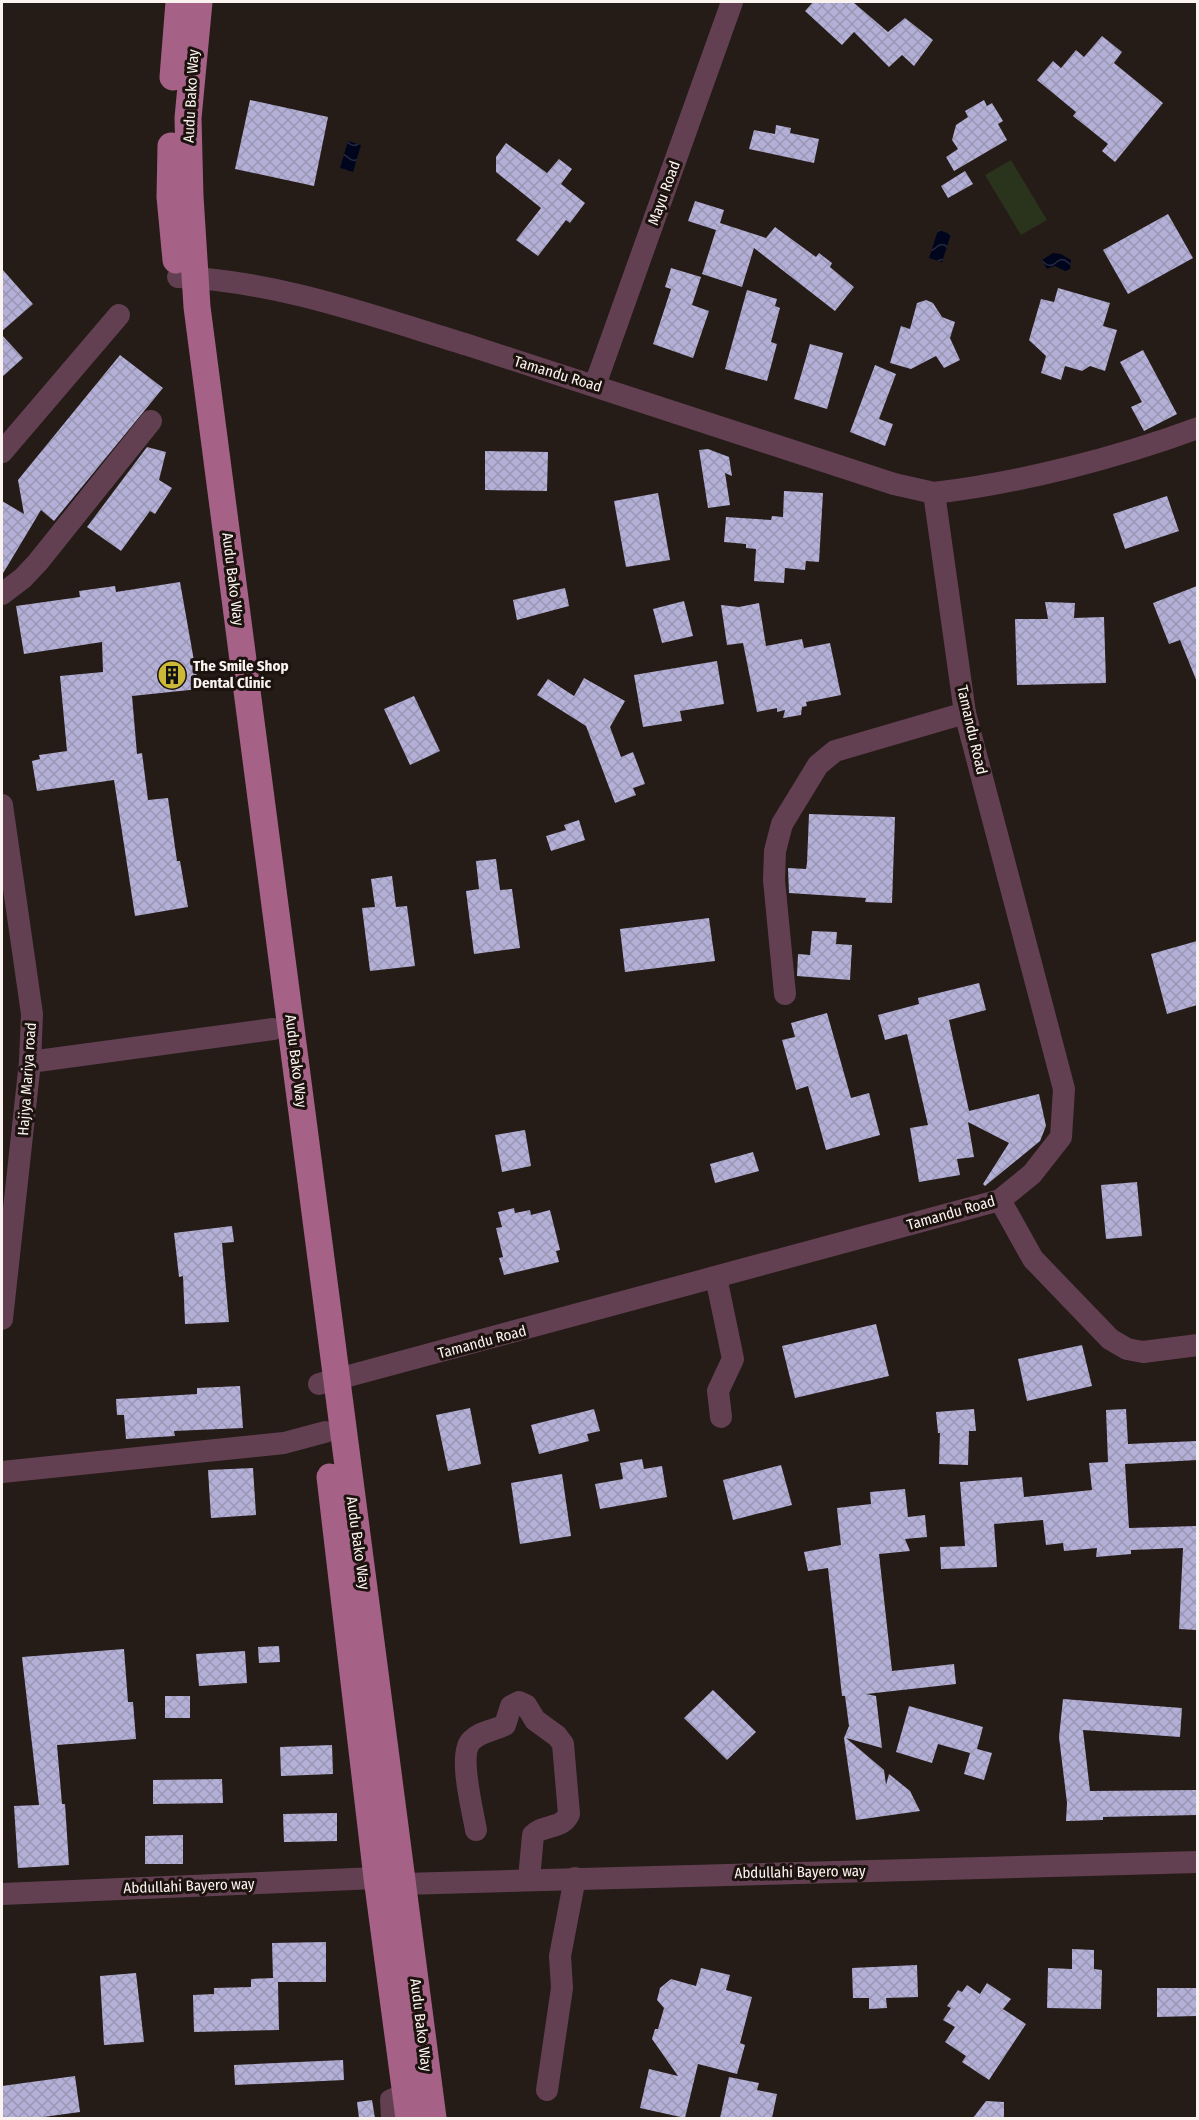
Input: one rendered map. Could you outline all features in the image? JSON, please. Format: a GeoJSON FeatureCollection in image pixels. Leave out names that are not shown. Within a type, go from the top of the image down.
{"type":"FeatureCollection","features":[{"type":"Feature","properties":{"kind":"main road","name":"Audu Bako Way"},"geometry":{"type":"LineString","coordinates":[[179,2],[171,112],[170,196],[187,278],[199,319],[328,1383],[325,1432],[377,1878],[407,2106]]}},
{"type":"Feature","properties":{"kind":"main road","name":"Audu Bako Way"},"geometry":{"type":"LineString","coordinates":[[199,2],[188,117],[190,196],[187,278],[273,1029],[403,1884],[432,2118]]}},
{"type":"Feature","properties":{"kind":"street","name":"Mayu Road"},"geometry":{"type":"LineString","coordinates":[[595,385],[732,2]]}},
{"type":"Feature","properties":{"kind":"street","name":"Tamandu Road"},"geometry":{"type":"LineString","coordinates":[[187,278],[260,286],[326,301],[595,385],[894,484],[934,493],[967,489],[1139,450],[1197,428]]}},
{"type":"Feature","properties":{"kind":"street"},"geometry":{"type":"LineString","coordinates":[[2,452],[119,315]]}},
{"type":"Feature","properties":{"kind":"street"},"geometry":{"type":"LineString","coordinates":[[2,594],[23,578],[38,562],[151,421]]}},
{"type":"Feature","properties":{"kind":"street","name":"Tamandu Road"},"geometry":{"type":"LineString","coordinates":[[328,1383],[1000,1200],[1032,1174],[1060,1137],[1064,1089],[966,713],[934,493]]}},
{"type":"Feature","properties":{"kind":"street"},"geometry":{"type":"LineString","coordinates":[[785,994],[774,880],[775,850],[782,824],[818,765],[835,751],[966,713]]}},
{"type":"Feature","properties":{"kind":"street","name":"Hajiya Mariya road"},"geometry":{"type":"LineString","coordinates":[[2,805],[32,1014],[30,1062],[12,1143],[2,1318]]}},
{"type":"Feature","properties":{"kind":"street"},"geometry":{"type":"LineString","coordinates":[[30,1062],[273,1029]]}},
{"type":"Feature","properties":{"kind":"street"},"geometry":{"type":"LineString","coordinates":[[1000,1200],[1033,1259],[1110,1339],[1126,1349],[1143,1352],[1197,1345]]}},
{"type":"Feature","properties":{"kind":"street"},"geometry":{"type":"LineString","coordinates":[[716,1277],[733,1359],[718,1391],[721,1417]]}},
{"type":"Feature","properties":{"kind":"street"},"geometry":{"type":"LineString","coordinates":[[2,1472],[284,1443],[325,1432]]}},
{"type":"Feature","properties":{"kind":"street"},"geometry":{"type":"LineString","coordinates":[[476,1830],[465,1755],[469,1742],[481,1733],[505,1725],[511,1706],[519,1702],[526,1704],[535,1720],[557,1736],[562,1743],[569,1814],[566,1821],[537,1831],[533,1835],[529,1879]]}},
{"type":"Feature","properties":{"kind":"street","name":"Abdullahi Bayero way"},"geometry":{"type":"LineString","coordinates":[[403,1884],[1197,1862]]}},
{"type":"Feature","properties":{"kind":"street","name":"Abdullahi Bayero way"},"geometry":{"type":"LineString","coordinates":[[2,1894],[377,1878]]}},
{"type":"Feature","properties":{"kind":"street"},"geometry":{"type":"LineString","coordinates":[[547,2090],[562,1988],[560,1956],[575,1878]]}},
{"type":"Feature","properties":{"kind":"street"},"geometry":{"type":"LineString","coordinates":[[392,2118],[391,2100],[407,2106]]}},
{"type":"Feature","properties":{"kind":"green space"},"geometry":{"type":"Polygon","coordinates":[[[1011,160],[1047,220],[1021,235],[985,175],[1011,160]]]}},
{"type":"Feature","properties":{"kind":"water"},"geometry":{"type":"Polygon","coordinates":[[[348,141],[361,145],[353,172],[340,168],[348,141]]]}},
{"type":"Feature","properties":{"kind":"water"},"geometry":{"type":"Polygon","coordinates":[[[938,230],[951,234],[942,262],[929,258],[938,230]]]}},
{"type":"Feature","properties":{"kind":"water"},"geometry":{"type":"Polygon","coordinates":[[[1053,253],[1061,254],[1071,260],[1070,269],[1065,271],[1055,266],[1047,269],[1042,260],[1053,253]]]}},
{"type":"Feature","properties":{"kind":"building"},"geometry":{"type":"Polygon","coordinates":[[[813,2],[853,2],[888,32],[905,18],[933,40],[914,66],[902,55],[889,67],[854,32],[842,45],[805,11],[813,2]]]}},
{"type":"Feature","properties":{"kind":"building"},"geometry":{"type":"Polygon","coordinates":[[[1102,36],[1122,52],[1114,63],[1163,103],[1115,162],[1102,151],[1108,144],[1073,116],[1076,112],[1037,80],[1053,61],[1061,68],[1076,50],[1084,57],[1102,36]]]}},
{"type":"Feature","properties":{"kind":"building"},"geometry":{"type":"Polygon","coordinates":[[[250,100],[328,117],[314,186],[235,169],[250,100]]]}},
{"type":"Feature","properties":{"kind":"building"},"geometry":{"type":"Polygon","coordinates":[[[984,100],[987,106],[992,103],[1003,121],[998,124],[1007,140],[954,171],[946,157],[958,149],[952,140],[956,125],[968,117],[965,111],[984,100]]]}},
{"type":"Feature","properties":{"kind":"building"},"geometry":{"type":"Polygon","coordinates":[[[776,125],[791,128],[790,133],[819,139],[814,163],[749,149],[754,130],[775,134],[776,125]]]}},
{"type":"Feature","properties":{"kind":"building"},"geometry":{"type":"Polygon","coordinates":[[[506,143],[547,173],[559,159],[572,169],[561,184],[585,203],[570,223],[566,220],[538,256],[516,240],[541,208],[496,172],[496,157],[506,143]]]}},
{"type":"Feature","properties":{"kind":"building"},"geometry":{"type":"Polygon","coordinates":[[[965,171],[973,184],[948,198],[941,186],[965,171]]]}},
{"type":"Feature","properties":{"kind":"building"},"geometry":{"type":"Polygon","coordinates":[[[695,201],[724,210],[720,223],[766,238],[775,227],[816,257],[819,253],[832,263],[830,267],[854,287],[835,311],[754,248],[742,287],[702,274],[716,230],[688,221],[695,201]]]}},
{"type":"Feature","properties":{"kind":"building"},"geometry":{"type":"Polygon","coordinates":[[[1168,214],[1193,258],[1128,294],[1103,250],[1168,214]]]}},
{"type":"Feature","properties":{"kind":"building"},"geometry":{"type":"Polygon","coordinates":[[[671,268],[701,277],[692,305],[709,311],[693,358],[653,344],[671,289],[665,287],[671,268]]]}},
{"type":"Feature","properties":{"kind":"building"},"geometry":{"type":"Polygon","coordinates":[[[2,269],[33,304],[2,331],[2,269]]]}},
{"type":"Feature","properties":{"kind":"building"},"geometry":{"type":"Polygon","coordinates":[[[1058,288],[1110,303],[1103,326],[1117,330],[1105,371],[1090,366],[1082,371],[1065,366],[1061,380],[1041,373],[1046,356],[1029,340],[1041,299],[1054,302],[1058,288]]]}},
{"type":"Feature","properties":{"kind":"building"},"geometry":{"type":"Polygon","coordinates":[[[747,290],[777,299],[775,306],[780,308],[771,342],[777,344],[767,381],[725,369],[747,290]]]}},
{"type":"Feature","properties":{"kind":"building"},"geometry":{"type":"Polygon","coordinates":[[[926,300],[933,303],[942,317],[955,322],[950,338],[960,360],[944,368],[936,356],[911,369],[890,363],[901,326],[910,329],[917,303],[926,300]]]}},
{"type":"Feature","properties":{"kind":"building"},"geometry":{"type":"Polygon","coordinates":[[[2,335],[23,358],[2,377],[2,335]]]}},
{"type":"Feature","properties":{"kind":"building"},"geometry":{"type":"Polygon","coordinates":[[[810,344],[843,353],[827,409],[794,399],[810,344]]]}},
{"type":"Feature","properties":{"kind":"building"},"geometry":{"type":"Polygon","coordinates":[[[1143,350],[1177,414],[1144,431],[1131,407],[1142,402],[1120,362],[1143,350]]]}},
{"type":"Feature","properties":{"kind":"building"},"geometry":{"type":"Polygon","coordinates":[[[120,355],[163,388],[54,521],[41,510],[2,575],[2,501],[24,514],[18,480],[120,355]]]}},
{"type":"Feature","properties":{"kind":"building"},"geometry":{"type":"Polygon","coordinates":[[[875,365],[896,374],[879,419],[893,424],[885,446],[850,432],[875,365]]]}},
{"type":"Feature","properties":{"kind":"building"},"geometry":{"type":"Polygon","coordinates":[[[147,447],[166,452],[159,480],[172,488],[155,514],[150,511],[121,551],[87,527],[147,447]]]}},
{"type":"Feature","properties":{"kind":"building"},"geometry":{"type":"Polygon","coordinates":[[[708,449],[729,457],[732,476],[725,473],[730,505],[708,508],[699,450],[708,449]]]}},
{"type":"Feature","properties":{"kind":"building"},"geometry":{"type":"Polygon","coordinates":[[[485,451],[548,452],[547,491],[485,490],[485,451]]]}},
{"type":"Feature","properties":{"kind":"building"},"geometry":{"type":"Polygon","coordinates":[[[784,491],[823,493],[819,562],[806,561],[805,570],[785,568],[784,583],[754,581],[756,549],[746,548],[746,544],[724,542],[726,517],[771,520],[772,516],[783,517],[784,491]]]}},
{"type":"Feature","properties":{"kind":"building"},"geometry":{"type":"Polygon","coordinates":[[[658,493],[670,560],[626,567],[614,501],[658,493]]]}},
{"type":"Feature","properties":{"kind":"building"},"geometry":{"type":"Polygon","coordinates":[[[1167,496],[1179,531],[1125,549],[1113,514],[1167,496]]]}},
{"type":"Feature","properties":{"kind":"building"},"geometry":{"type":"Polygon","coordinates":[[[180,582],[199,689],[132,696],[137,754],[142,753],[148,800],[168,798],[177,861],[180,861],[188,907],[135,916],[114,780],[37,791],[32,761],[40,759],[39,755],[67,751],[60,676],[103,672],[102,642],[24,654],[16,606],[80,597],[79,591],[115,586],[116,592],[180,582]]]}},
{"type":"Feature","properties":{"kind":"building"},"geometry":{"type":"Polygon","coordinates":[[[1197,586],[1197,682],[1180,640],[1169,644],[1153,603],[1197,586]]]}},
{"type":"Feature","properties":{"kind":"building"},"geometry":{"type":"Polygon","coordinates":[[[565,588],[569,606],[517,620],[513,600],[565,588]]]}},
{"type":"Feature","properties":{"kind":"building"},"geometry":{"type":"Polygon","coordinates":[[[684,601],[693,636],[662,643],[653,609],[684,601]]]}},
{"type":"Feature","properties":{"kind":"building"},"geometry":{"type":"Polygon","coordinates":[[[1045,602],[1075,603],[1074,618],[1104,617],[1106,683],[1017,685],[1015,619],[1048,619],[1045,602]]]}},
{"type":"Feature","properties":{"kind":"building"},"geometry":{"type":"Polygon","coordinates":[[[759,603],[766,646],[802,639],[804,648],[830,643],[841,695],[806,702],[807,706],[802,707],[801,715],[783,718],[785,710],[777,712],[777,708],[757,712],[743,643],[727,645],[721,605],[739,607],[759,603]]]}},
{"type":"Feature","properties":{"kind":"building"},"geometry":{"type":"Polygon","coordinates":[[[717,661],[724,704],[680,711],[682,721],[643,727],[634,675],[717,661]]]}},
{"type":"Feature","properties":{"kind":"building"},"geometry":{"type":"Polygon","coordinates":[[[584,678],[625,701],[610,727],[621,757],[633,752],[645,784],[633,788],[636,795],[615,803],[586,726],[537,695],[548,679],[574,696],[584,678]]]}},
{"type":"Feature","properties":{"kind":"building"},"geometry":{"type":"Polygon","coordinates":[[[414,696],[440,751],[410,765],[384,709],[414,696]]]}},
{"type":"Feature","properties":{"kind":"building"},"geometry":{"type":"Polygon","coordinates":[[[809,814],[895,817],[892,903],[865,902],[866,898],[789,893],[788,868],[806,869],[809,814]]]}},
{"type":"Feature","properties":{"kind":"building"},"geometry":{"type":"Polygon","coordinates":[[[579,820],[585,840],[551,851],[546,836],[566,830],[564,825],[579,820]]]}},
{"type":"Feature","properties":{"kind":"building"},"geometry":{"type":"Polygon","coordinates":[[[496,859],[500,890],[512,889],[520,948],[474,954],[466,891],[479,889],[476,861],[496,859]]]}},
{"type":"Feature","properties":{"kind":"building"},"geometry":{"type":"Polygon","coordinates":[[[392,876],[396,907],[407,906],[415,966],[370,971],[362,908],[375,907],[371,879],[392,876]]]}},
{"type":"Feature","properties":{"kind":"building"},"geometry":{"type":"Polygon","coordinates":[[[709,918],[715,961],[625,972],[620,929],[709,918]]]}},
{"type":"Feature","properties":{"kind":"building"},"geometry":{"type":"Polygon","coordinates":[[[812,931],[837,932],[836,944],[852,945],[850,980],[797,976],[798,954],[810,955],[812,931]]]}},
{"type":"Feature","properties":{"kind":"building"},"geometry":{"type":"Polygon","coordinates":[[[1197,941],[1197,1005],[1167,1014],[1151,954],[1197,941]]]}},
{"type":"Feature","properties":{"kind":"building"},"geometry":{"type":"Polygon","coordinates":[[[979,983],[986,1010],[949,1020],[969,1111],[1039,1094],[1046,1126],[1040,1141],[985,1186],[983,1184],[1009,1143],[968,1122],[974,1157],[957,1159],[960,1175],[919,1182],[910,1128],[928,1125],[907,1034],[885,1040],[878,1015],[919,1004],[918,998],[979,983]]]}},
{"type":"Feature","properties":{"kind":"building"},"geometry":{"type":"Polygon","coordinates":[[[827,1013],[851,1098],[869,1093],[880,1135],[826,1150],[808,1086],[796,1090],[782,1040],[795,1037],[791,1023],[827,1013]]]}},
{"type":"Feature","properties":{"kind":"building"},"geometry":{"type":"Polygon","coordinates":[[[525,1130],[531,1166],[502,1172],[495,1135],[525,1130]]]}},
{"type":"Feature","properties":{"kind":"building"},"geometry":{"type":"Polygon","coordinates":[[[753,1152],[759,1171],[715,1183],[710,1164],[753,1152]]]}},
{"type":"Feature","properties":{"kind":"building"},"geometry":{"type":"Polygon","coordinates":[[[1137,1182],[1142,1236],[1106,1239],[1101,1185],[1137,1182]]]}},
{"type":"Feature","properties":{"kind":"building"},"geometry":{"type":"Polygon","coordinates":[[[514,1208],[515,1213],[530,1210],[531,1215],[550,1210],[560,1250],[556,1251],[559,1262],[504,1275],[499,1258],[503,1257],[496,1228],[502,1227],[498,1212],[514,1208]]]}},
{"type":"Feature","properties":{"kind":"building"},"geometry":{"type":"Polygon","coordinates":[[[232,1226],[234,1242],[222,1243],[229,1322],[185,1324],[183,1276],[179,1277],[174,1233],[232,1226]]]}},
{"type":"Feature","properties":{"kind":"building"},"geometry":{"type":"Polygon","coordinates":[[[876,1324],[889,1376],[795,1398],[782,1346],[876,1324]]]}},
{"type":"Feature","properties":{"kind":"building"},"geometry":{"type":"Polygon","coordinates":[[[1082,1345],[1092,1386],[1027,1401],[1018,1359],[1082,1345]]]}},
{"type":"Feature","properties":{"kind":"building"},"geometry":{"type":"Polygon","coordinates":[[[240,1386],[243,1428],[174,1431],[175,1436],[126,1439],[124,1415],[117,1415],[116,1399],[197,1394],[197,1388],[240,1386]]]}},
{"type":"Feature","properties":{"kind":"building"},"geometry":{"type":"Polygon","coordinates":[[[470,1408],[481,1464],[448,1471],[436,1415],[470,1408]]]}},
{"type":"Feature","properties":{"kind":"building"},"geometry":{"type":"Polygon","coordinates":[[[594,1409],[600,1431],[587,1434],[589,1441],[539,1454],[531,1425],[594,1409]]]}},
{"type":"Feature","properties":{"kind":"building"},"geometry":{"type":"Polygon","coordinates":[[[974,1409],[976,1431],[969,1431],[968,1465],[939,1464],[940,1433],[938,1433],[936,1412],[974,1409]]]}},
{"type":"Feature","properties":{"kind":"building"},"geometry":{"type":"Polygon","coordinates":[[[1126,1409],[1128,1444],[1197,1441],[1197,1460],[1125,1464],[1129,1528],[1197,1526],[1197,1630],[1179,1629],[1183,1548],[1131,1550],[1131,1554],[1096,1557],[1097,1548],[1064,1551],[1063,1543],[1046,1545],[1043,1520],[994,1524],[997,1567],[941,1569],[940,1547],[965,1546],[960,1482],[1022,1477],[1024,1497],[1092,1490],[1089,1463],[1108,1462],[1106,1410],[1126,1409]]]}},
{"type":"Feature","properties":{"kind":"building"},"geometry":{"type":"Polygon","coordinates":[[[642,1459],[644,1469],[662,1466],[667,1497],[600,1509],[595,1484],[623,1479],[620,1463],[642,1459]]]}},
{"type":"Feature","properties":{"kind":"building"},"geometry":{"type":"Polygon","coordinates":[[[781,1465],[792,1505],[733,1520],[723,1480],[781,1465]]]}},
{"type":"Feature","properties":{"kind":"building"},"geometry":{"type":"Polygon","coordinates":[[[253,1468],[256,1515],[211,1518],[208,1470],[253,1468]]]}},
{"type":"Feature","properties":{"kind":"building"},"geometry":{"type":"Polygon","coordinates":[[[562,1474],[571,1536],[520,1544],[511,1483],[562,1474]]]}},
{"type":"Feature","properties":{"kind":"building"},"geometry":{"type":"Polygon","coordinates":[[[905,1489],[908,1517],[925,1515],[927,1537],[905,1539],[910,1551],[879,1554],[892,1671],[954,1664],[956,1684],[866,1694],[876,1696],[882,1748],[846,1738],[884,1770],[886,1785],[889,1774],[910,1791],[920,1811],[856,1820],[844,1738],[849,1726],[845,1696],[842,1696],[828,1568],[808,1571],[804,1552],[841,1545],[837,1508],[871,1504],[870,1492],[905,1489]]]}},
{"type":"Feature","properties":{"kind":"building"},"geometry":{"type":"Polygon","coordinates":[[[279,1646],[280,1662],[259,1663],[258,1647],[279,1646]]]}},
{"type":"Feature","properties":{"kind":"building"},"geometry":{"type":"Polygon","coordinates":[[[124,1649],[128,1702],[133,1702],[136,1739],[57,1745],[62,1804],[65,1804],[69,1865],[18,1868],[14,1806],[39,1805],[22,1657],[124,1649]]]}},
{"type":"Feature","properties":{"kind":"building"},"geometry":{"type":"Polygon","coordinates":[[[245,1651],[247,1683],[199,1686],[196,1654],[245,1651]]]}},
{"type":"Feature","properties":{"kind":"building"},"geometry":{"type":"Polygon","coordinates":[[[713,1690],[756,1732],[727,1760],[684,1718],[713,1690]]]}},
{"type":"Feature","properties":{"kind":"building"},"geometry":{"type":"Polygon","coordinates":[[[165,1696],[190,1696],[190,1718],[165,1718],[165,1696]]]}},
{"type":"Feature","properties":{"kind":"building"},"geometry":{"type":"Polygon","coordinates":[[[1063,1699],[1182,1708],[1180,1737],[1083,1730],[1090,1791],[1197,1790],[1197,1815],[1103,1817],[1103,1820],[1066,1821],[1067,1803],[1059,1737],[1063,1699]]]}},
{"type":"Feature","properties":{"kind":"building"},"geometry":{"type":"Polygon","coordinates":[[[909,1706],[983,1727],[977,1749],[992,1753],[984,1780],[964,1774],[970,1753],[938,1744],[932,1763],[896,1752],[909,1706]]]}},
{"type":"Feature","properties":{"kind":"building"},"geometry":{"type":"Polygon","coordinates":[[[332,1745],[333,1774],[281,1776],[280,1747],[332,1745]]]}},
{"type":"Feature","properties":{"kind":"building"},"geometry":{"type":"Polygon","coordinates":[[[222,1779],[223,1803],[153,1804],[153,1780],[222,1779]]]}},
{"type":"Feature","properties":{"kind":"building"},"geometry":{"type":"Polygon","coordinates":[[[337,1813],[337,1841],[284,1842],[283,1814],[337,1813]]]}},
{"type":"Feature","properties":{"kind":"building"},"geometry":{"type":"Polygon","coordinates":[[[183,1835],[183,1864],[145,1864],[145,1836],[183,1835]]]}},
{"type":"Feature","properties":{"kind":"building"},"geometry":{"type":"Polygon","coordinates":[[[326,1942],[326,1982],[278,1982],[279,2030],[194,2032],[193,1995],[214,1994],[214,1988],[251,1987],[251,1979],[273,1978],[272,1943],[326,1942]]]}},
{"type":"Feature","properties":{"kind":"building"},"geometry":{"type":"Polygon","coordinates":[[[1072,1949],[1094,1950],[1094,1969],[1102,1970],[1101,2009],[1047,2008],[1048,1968],[1072,1969],[1072,1949]]]}},
{"type":"Feature","properties":{"kind":"building"},"geometry":{"type":"Polygon","coordinates":[[[917,1965],[918,1997],[886,1998],[887,2008],[869,2009],[869,1998],[853,1998],[852,1968],[917,1965]]]}},
{"type":"Feature","properties":{"kind":"building"},"geometry":{"type":"Polygon","coordinates":[[[701,1968],[730,1975],[726,1990],[752,1997],[740,2043],[745,2045],[737,2074],[698,2064],[685,2118],[640,2108],[649,2069],[678,2076],[652,2039],[655,2029],[658,2029],[664,2008],[657,2000],[660,1988],[671,1979],[696,1986],[701,1968]]]}},
{"type":"Feature","properties":{"kind":"building"},"geometry":{"type":"Polygon","coordinates":[[[136,1973],[144,2042],[104,2045],[100,1976],[136,1973]]]}},
{"type":"Feature","properties":{"kind":"building"},"geometry":{"type":"Polygon","coordinates":[[[987,1983],[1011,1999],[1003,2009],[1026,2024],[989,2080],[962,2062],[966,2056],[945,2042],[955,2027],[943,2020],[951,2008],[947,2006],[958,1990],[962,1992],[967,1985],[980,1994],[987,1983]]]}},
{"type":"Feature","properties":{"kind":"building"},"geometry":{"type":"Polygon","coordinates":[[[1157,1988],[1197,1988],[1197,2016],[1157,2017],[1157,1988]]]}},
{"type":"Feature","properties":{"kind":"building"},"geometry":{"type":"Polygon","coordinates":[[[343,2060],[344,2080],[235,2085],[234,2065],[343,2060]]]}},
{"type":"Feature","properties":{"kind":"building"},"geometry":{"type":"Polygon","coordinates":[[[75,2076],[80,2112],[36,2118],[2,2118],[2,2086],[75,2076]]]}},
{"type":"Feature","properties":{"kind":"building"},"geometry":{"type":"Polygon","coordinates":[[[729,2077],[759,2083],[757,2090],[777,2094],[772,2118],[720,2118],[729,2077]]]}},
{"type":"Feature","properties":{"kind":"building"},"geometry":{"type":"Polygon","coordinates":[[[372,2100],[375,2118],[359,2118],[357,2102],[372,2100]]]}},
{"type":"Feature","properties":{"kind":"building"},"geometry":{"type":"Polygon","coordinates":[[[986,2101],[1004,2102],[1004,2118],[973,2118],[986,2101]]]}},
{"type":"Feature","properties":{"kind":"place","name":"The Smile Shop Dental Clinic"},"geometry":{"type":"Point","coordinates":[172,675]}}]}
